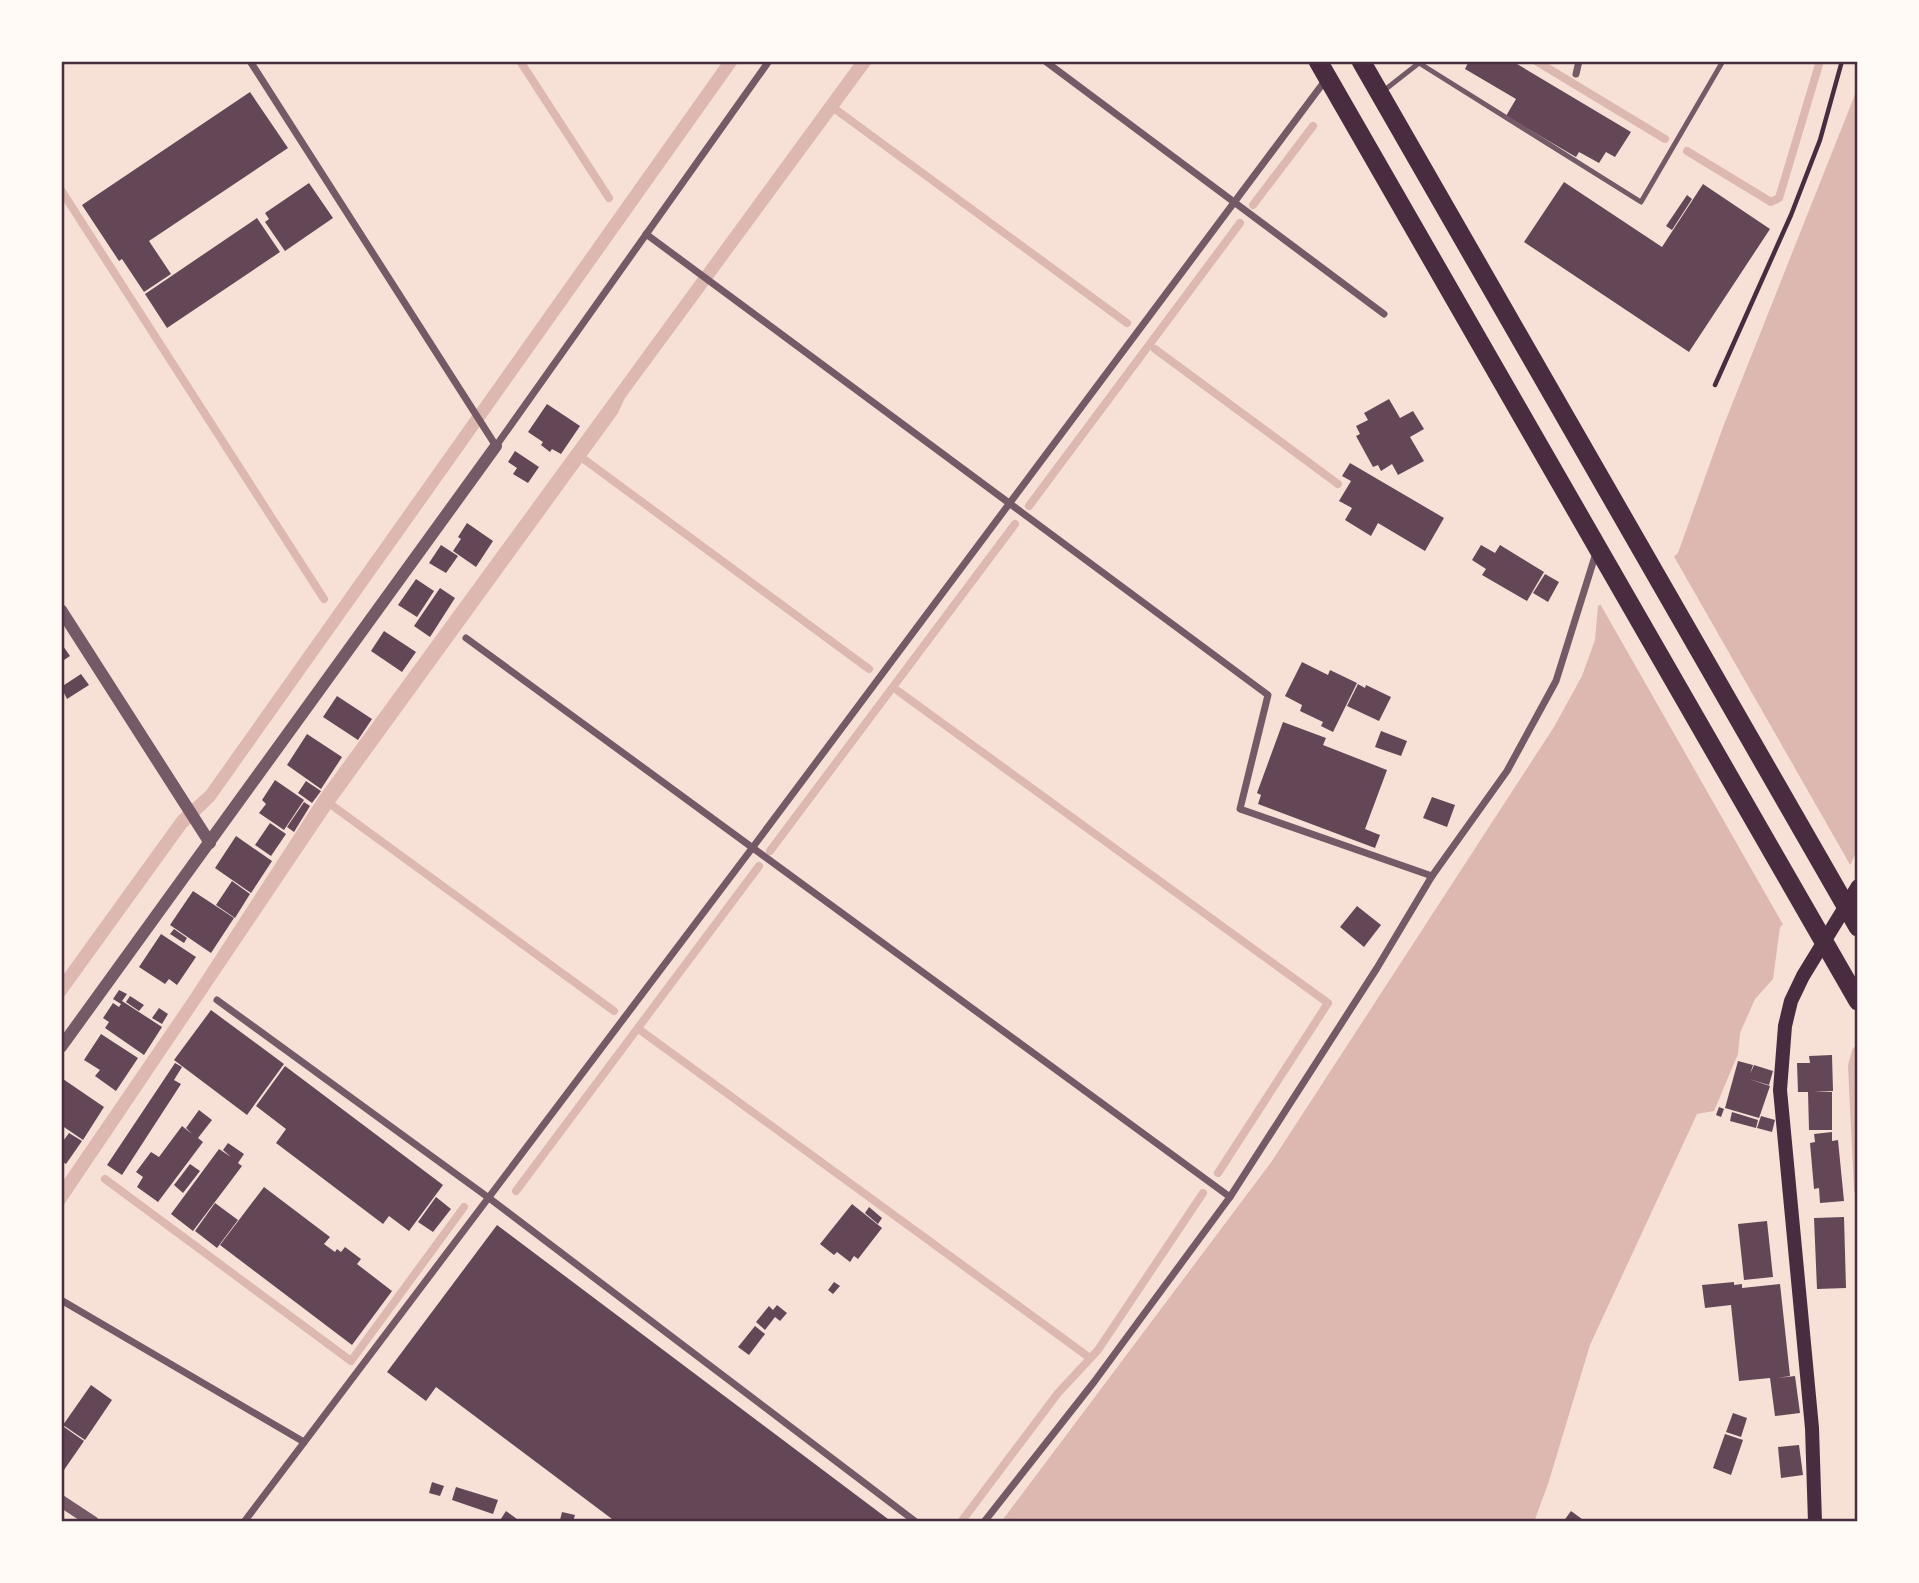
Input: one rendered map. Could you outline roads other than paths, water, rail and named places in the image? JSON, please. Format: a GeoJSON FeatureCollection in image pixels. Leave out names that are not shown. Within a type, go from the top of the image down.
{"type":"FeatureCollection","features":[{"type":"Feature","properties":{"kind":"highway"},"geometry":{"type":"LineString","coordinates":[[1361,61],[1858,927]]}},
{"type":"Feature","properties":{"kind":"highway"},"geometry":{"type":"LineString","coordinates":[[1322,69],[1858,1001]]}},
{"type":"Feature","properties":{"kind":"main road"},"geometry":{"type":"LineString","coordinates":[[1815,1522],[1812,1428],[1780,1090],[1785,1026],[1791,1002],[1820,934],[1842,900],[1858,886]]}},
{"type":"Feature","properties":{"kind":"street"},"geometry":{"type":"LineString","coordinates":[[250,61],[496,446]]}},
{"type":"Feature","properties":{"kind":"street"},"geometry":{"type":"LineString","coordinates":[[61,1047],[496,446],[769,61]]}},
{"type":"Feature","properties":{"kind":"street"},"geometry":{"type":"LineString","coordinates":[[1045,61],[1384,314]]}},
{"type":"Feature","properties":{"kind":"street"},"geometry":{"type":"LineString","coordinates":[[1576,74],[1579,61]]}},
{"type":"Feature","properties":{"kind":"street"},"geometry":{"type":"LineString","coordinates":[[244,1522],[753,847],[1233,202],[1322,69]]}},
{"type":"Feature","properties":{"kind":"street"},"geometry":{"type":"LineString","coordinates":[[646,234],[1268,695],[1240,809],[1433,876]]}},
{"type":"Feature","properties":{"kind":"street"},"geometry":{"type":"LineString","coordinates":[[984,1522],[1094,1382],[1230,1197],[1433,876],[1507,771],[1556,681],[1597,549]]}},
{"type":"Feature","properties":{"kind":"street"},"geometry":{"type":"LineString","coordinates":[[61,610],[209,843]]}},
{"type":"Feature","properties":{"kind":"street"},"geometry":{"type":"LineString","coordinates":[[466,638],[1230,1197]]}},
{"type":"Feature","properties":{"kind":"street"},"geometry":{"type":"LineString","coordinates":[[217,1000],[489,1198],[916,1522]]}},
{"type":"Feature","properties":{"kind":"street"},"geometry":{"type":"LineString","coordinates":[[61,1300],[304,1442]]}},
{"type":"Feature","properties":{"kind":"street"},"geometry":{"type":"LineString","coordinates":[[61,1501],[93,1522]]}},
{"type":"Feature","properties":{"kind":"lane"},"geometry":{"type":"LineString","coordinates":[[1380,94],[1419,63],[1641,202],[1723,61]]}},
{"type":"Feature","properties":{"kind":"waterway"},"geometry":{"type":"LineString","coordinates":[[520,61],[609,198]]}},
{"type":"Feature","properties":{"kind":"waterway"},"geometry":{"type":"LineString","coordinates":[[1536,61],[1665,139]]}},
{"type":"Feature","properties":{"kind":"waterway"},"geometry":{"type":"LineString","coordinates":[[1687,151],[1771,202],[1779,198],[1820,61]]}},
{"type":"Feature","properties":{"kind":"waterway"},"geometry":{"type":"LineString","coordinates":[[831,106],[1127,323]]}},
{"type":"Feature","properties":{"kind":"waterway"},"geometry":{"type":"LineString","coordinates":[[1253,205],[1313,126]]}},
{"type":"Feature","properties":{"kind":"waterway"},"geometry":{"type":"LineString","coordinates":[[61,190],[324,599]]}},
{"type":"Feature","properties":{"kind":"waterway"},"geometry":{"type":"LineString","coordinates":[[1029,506],[1240,223]]}},
{"type":"Feature","properties":{"kind":"waterway"},"geometry":{"type":"LineString","coordinates":[[1155,349],[1338,484]]}},
{"type":"Feature","properties":{"kind":"waterway"},"geometry":{"type":"LineString","coordinates":[[585,460],[869,669]]}},
{"type":"Feature","properties":{"kind":"waterway"},"geometry":{"type":"LineString","coordinates":[[770,851],[1015,524]]}},
{"type":"Feature","properties":{"kind":"waterway"},"geometry":{"type":"LineString","coordinates":[[898,691],[1328,1003],[1218,1173]]}},
{"type":"Feature","properties":{"kind":"waterway"},"geometry":{"type":"LineString","coordinates":[[326,801],[614,1011]]}},
{"type":"Feature","properties":{"kind":"waterway"},"geometry":{"type":"LineString","coordinates":[[516,1191],[759,866]]}},
{"type":"Feature","properties":{"kind":"waterway"},"geometry":{"type":"LineString","coordinates":[[640,1030],[1090,1358]]}},
{"type":"Feature","properties":{"kind":"waterway"},"geometry":{"type":"LineString","coordinates":[[1856,1051],[1852,1066],[1858,1190]]}},
{"type":"Feature","properties":{"kind":"waterway"},"geometry":{"type":"LineString","coordinates":[[105,1179],[351,1361],[464,1207]]}},
{"type":"Feature","properties":{"kind":"waterway"},"geometry":{"type":"LineString","coordinates":[[961,1522],[1058,1393],[1098,1350],[1203,1193]]}}]}
